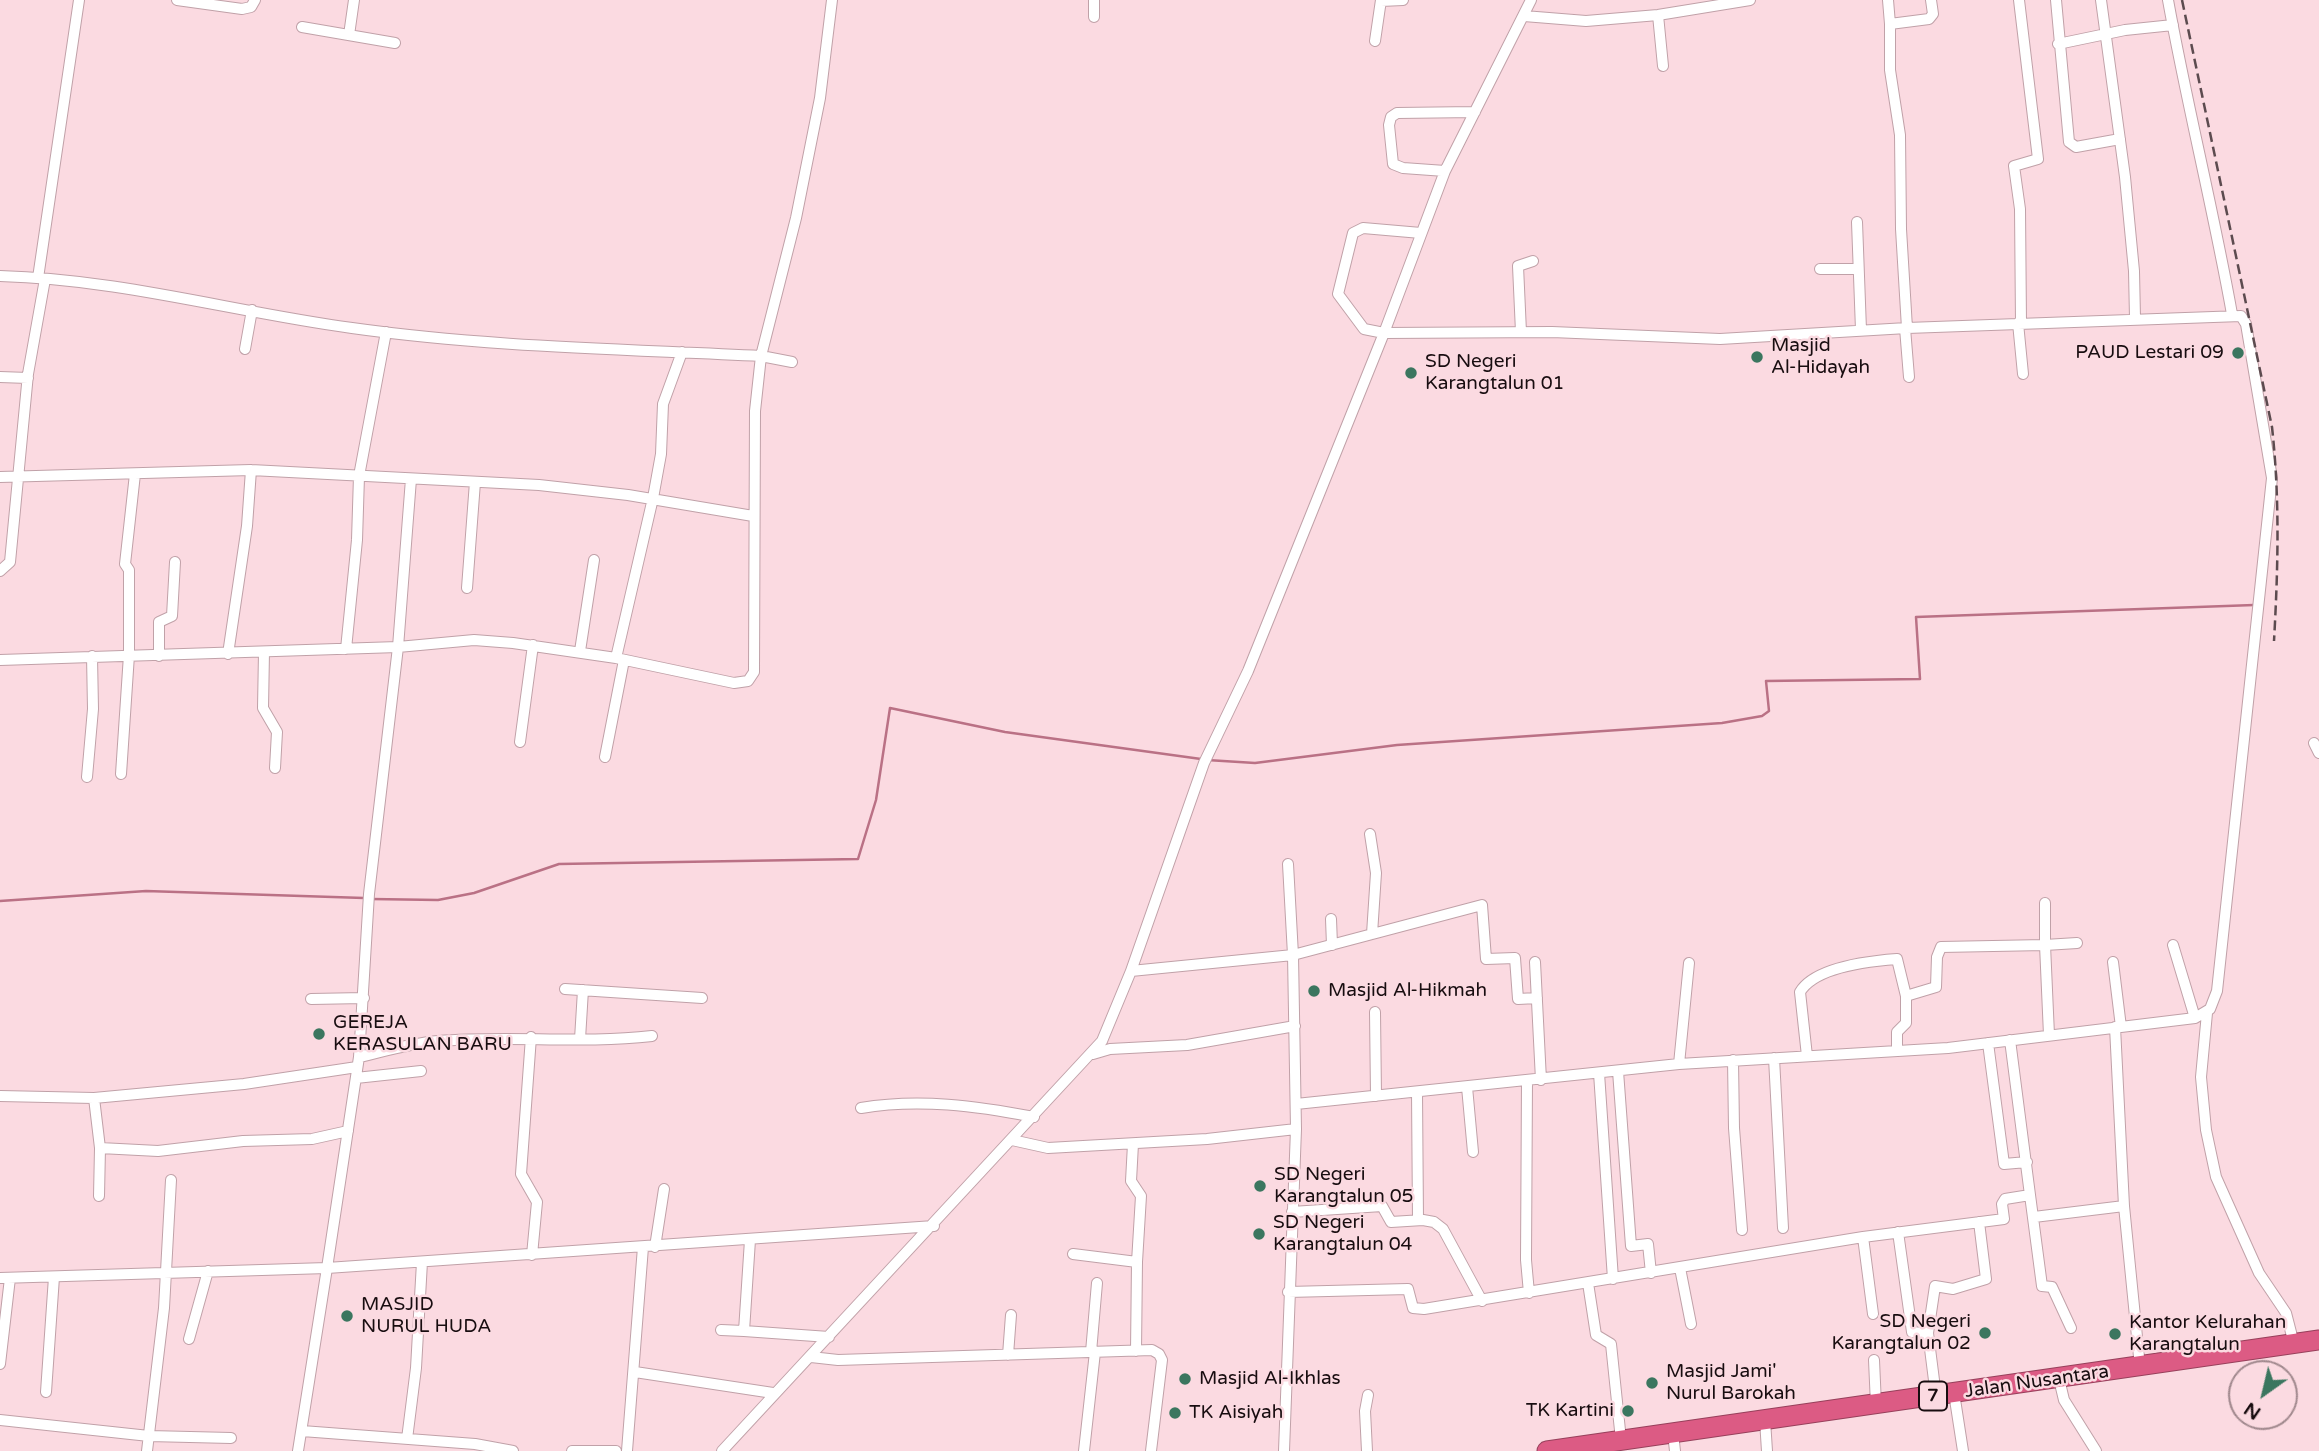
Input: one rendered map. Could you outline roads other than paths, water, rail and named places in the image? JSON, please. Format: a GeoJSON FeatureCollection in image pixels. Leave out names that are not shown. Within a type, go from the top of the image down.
{"type":"FeatureCollection","features":[{"type":"Feature","properties":{"kind":"highway","name":"Jalan Nusantara"},"geometry":{"type":"LineString","coordinates":[[1547,1451],[1594,1447],[1621,1440],[1674,1442],[1765,1420],[2319,1340]]}},
{"type":"Feature","properties":{"kind":"street"},"geometry":{"type":"LineString","coordinates":[[0,571],[10,562],[28,378],[79,0]]}},
{"type":"Feature","properties":{"kind":"street"},"geometry":{"type":"LineString","coordinates":[[177,0],[242,9],[251,7],[255,0]]}},
{"type":"Feature","properties":{"kind":"street"},"geometry":{"type":"LineString","coordinates":[[349,35],[354,0]]}},
{"type":"Feature","properties":{"kind":"street"},"geometry":{"type":"LineString","coordinates":[[0,660],[398,647],[474,639],[580,651],[734,684],[748,681],[754,672],[752,516],[755,411],[761,356],[796,218],[818,109],[832,0]]}},
{"type":"Feature","properties":{"kind":"street"},"geometry":{"type":"LineString","coordinates":[[1094,0],[1094,17]]}},
{"type":"Feature","properties":{"kind":"street"},"geometry":{"type":"LineString","coordinates":[[1375,41],[1381,1],[1403,0]]}},
{"type":"Feature","properties":{"kind":"street"},"geometry":{"type":"LineString","coordinates":[[722,1451],[773,1393],[811,1357],[934,1226],[1102,1041],[1131,971],[1206,759],[1248,671],[1384,333],[1445,172],[1531,0]]}},
{"type":"Feature","properties":{"kind":"street"},"geometry":{"type":"LineString","coordinates":[[1524,16],[1586,21],[1658,15],[1750,0]]}},
{"type":"Feature","properties":{"kind":"street"},"geometry":{"type":"LineString","coordinates":[[1888,0],[1890,70],[1900,135],[1901,229],[1909,377]]}},
{"type":"Feature","properties":{"kind":"street"},"geometry":{"type":"LineString","coordinates":[[1890,24],[1931,18],[1931,0]]}},
{"type":"Feature","properties":{"kind":"street"},"geometry":{"type":"LineString","coordinates":[[2020,0],[2038,159],[2014,166],[2020,209],[2023,374]]}},
{"type":"Feature","properties":{"kind":"street"},"geometry":{"type":"LineString","coordinates":[[2056,0],[2057,44],[2071,144],[2076,147],[2120,139]]}},
{"type":"Feature","properties":{"kind":"street"},"geometry":{"type":"LineString","coordinates":[[2101,0],[2120,139],[2134,271],[2135,318]]}},
{"type":"Feature","properties":{"kind":"street"},"geometry":{"type":"LineString","coordinates":[[2168,0],[2212,200],[2232,314]]}},
{"type":"Feature","properties":{"kind":"street"},"geometry":{"type":"LineString","coordinates":[[1658,15],[1663,66]]}},
{"type":"Feature","properties":{"kind":"street"},"geometry":{"type":"LineString","coordinates":[[2057,44],[2173,25]]}},
{"type":"Feature","properties":{"kind":"street"},"geometry":{"type":"LineString","coordinates":[[302,27],[395,43]]}},
{"type":"Feature","properties":{"kind":"street"},"geometry":{"type":"LineString","coordinates":[[1445,172],[1403,168],[1394,163],[1389,125],[1391,117],[1396,113],[1475,113]]}},
{"type":"Feature","properties":{"kind":"street"},"geometry":{"type":"LineString","coordinates":[[1857,222],[1861,330]]}},
{"type":"Feature","properties":{"kind":"street"},"geometry":{"type":"LineString","coordinates":[[1421,233],[1363,228],[1356,230],[1351,240],[1338,294],[1364,329],[1384,333],[1521,332],[1720,339],[1906,328],[2232,314],[2241,316],[2246,324],[2272,478],[2217,990],[2207,1013],[2201,1077],[2206,1130],[2216,1177],[2259,1273],[2284,1307],[2294,1344]]}},
{"type":"Feature","properties":{"kind":"street"},"geometry":{"type":"LineString","coordinates":[[1521,332],[1518,266],[1533,261]]}},
{"type":"Feature","properties":{"kind":"street"},"geometry":{"type":"LineString","coordinates":[[1820,269],[1858,269]]}},
{"type":"Feature","properties":{"kind":"street"},"geometry":{"type":"LineString","coordinates":[[0,276],[163,292],[386,332],[761,356],[792,362]]}},
{"type":"Feature","properties":{"kind":"street"},"geometry":{"type":"LineString","coordinates":[[245,349],[252,310]]}},
{"type":"Feature","properties":{"kind":"street"},"geometry":{"type":"LineString","coordinates":[[346,649],[357,540],[359,476],[386,332]]}},
{"type":"Feature","properties":{"kind":"street"},"geometry":{"type":"LineString","coordinates":[[605,757],[620,659],[661,454],[663,404],[682,352]]}},
{"type":"Feature","properties":{"kind":"street"},"geometry":{"type":"LineString","coordinates":[[0,377],[28,378]]}},
{"type":"Feature","properties":{"kind":"street"},"geometry":{"type":"LineString","coordinates":[[0,477],[251,470],[539,485],[653,498],[752,516]]}},
{"type":"Feature","properties":{"kind":"street"},"geometry":{"type":"LineString","coordinates":[[228,654],[247,526],[251,470]]}},
{"type":"Feature","properties":{"kind":"street"},"geometry":{"type":"LineString","coordinates":[[121,774],[129,655],[128,570],[125,564],[135,474]]}},
{"type":"Feature","properties":{"kind":"street"},"geometry":{"type":"LineString","coordinates":[[299,1451],[357,1067],[369,900],[398,647],[411,479]]}},
{"type":"Feature","properties":{"kind":"street"},"geometry":{"type":"LineString","coordinates":[[467,588],[475,482]]}},
{"type":"Feature","properties":{"kind":"street"},"geometry":{"type":"LineString","coordinates":[[580,651],[594,560]]}},
{"type":"Feature","properties":{"kind":"street"},"geometry":{"type":"LineString","coordinates":[[159,656],[159,622],[172,616],[175,562]]}},
{"type":"Feature","properties":{"kind":"street"},"geometry":{"type":"LineString","coordinates":[[520,742],[533,645]]}},
{"type":"Feature","properties":{"kind":"street"},"geometry":{"type":"LineString","coordinates":[[264,652],[263,708],[277,732],[275,768]]}},
{"type":"Feature","properties":{"kind":"street"},"geometry":{"type":"LineString","coordinates":[[87,777],[93,709],[92,656]]}},
{"type":"Feature","properties":{"kind":"street"},"geometry":{"type":"LineString","coordinates":[[1370,834],[1376,873],[1372,934]]}},
{"type":"Feature","properties":{"kind":"street"},"geometry":{"type":"LineString","coordinates":[[1284,1451],[1296,1129],[1293,955],[1287,864]]}},
{"type":"Feature","properties":{"kind":"street"},"geometry":{"type":"LineString","coordinates":[[2045,903],[2049,1035]]}},
{"type":"Feature","properties":{"kind":"street"},"geometry":{"type":"LineString","coordinates":[[1131,971],[1293,955],[1482,905],[1486,959],[1515,958],[1518,999],[1537,998]]}},
{"type":"Feature","properties":{"kind":"street"},"geometry":{"type":"LineString","coordinates":[[1331,919],[1332,945]]}},
{"type":"Feature","properties":{"kind":"street"},"geometry":{"type":"LineString","coordinates":[[1906,996],[1936,986],[1937,957],[1941,947],[2077,943]]}},
{"type":"Feature","properties":{"kind":"street"},"geometry":{"type":"LineString","coordinates":[[2173,945],[2195,1018]]}},
{"type":"Feature","properties":{"kind":"street"},"geometry":{"type":"LineString","coordinates":[[1807,1056],[1800,992],[1817,976],[1830,970],[1896,959],[1906,996],[1906,1023],[1896,1032],[1897,1051]]}},
{"type":"Feature","properties":{"kind":"street"},"geometry":{"type":"LineString","coordinates":[[1535,962],[1541,1080]]}},
{"type":"Feature","properties":{"kind":"street"},"geometry":{"type":"LineString","coordinates":[[2113,962],[2124,1206],[2140,1367]]}},
{"type":"Feature","properties":{"kind":"street"},"geometry":{"type":"LineString","coordinates":[[1679,1064],[1689,963]]}},
{"type":"Feature","properties":{"kind":"street"},"geometry":{"type":"LineString","coordinates":[[565,989],[702,998]]}},
{"type":"Feature","properties":{"kind":"street"},"geometry":{"type":"LineString","coordinates":[[580,1039],[583,990]]}},
{"type":"Feature","properties":{"kind":"street"},"geometry":{"type":"LineString","coordinates":[[311,999],[364,998]]}},
{"type":"Feature","properties":{"kind":"street"},"geometry":{"type":"LineString","coordinates":[[1375,1012],[1376,1096]]}},
{"type":"Feature","properties":{"kind":"street"},"geometry":{"type":"LineString","coordinates":[[1296,1104],[1679,1064],[1988,1043],[2195,1018],[2207,1013]]}},
{"type":"Feature","properties":{"kind":"street"},"geometry":{"type":"LineString","coordinates":[[1093,1054],[1111,1049],[1187,1045],[1295,1026]]}},
{"type":"Feature","properties":{"kind":"street"},"geometry":{"type":"LineString","coordinates":[[0,1096],[94,1098],[244,1084],[357,1067],[436,1041],[652,1036]]}},
{"type":"Feature","properties":{"kind":"street"},"geometry":{"type":"LineString","coordinates":[[531,1037],[520,1174],[537,1202],[532,1255]]}},
{"type":"Feature","properties":{"kind":"street"},"geometry":{"type":"LineString","coordinates":[[2010,1040],[2042,1286],[2052,1288],[2071,1328]]}},
{"type":"Feature","properties":{"kind":"street"},"geometry":{"type":"LineString","coordinates":[[1988,1043],[2004,1164],[2027,1162]]}},
{"type":"Feature","properties":{"kind":"street"},"geometry":{"type":"LineString","coordinates":[[1774,1058],[1783,1228]]}},
{"type":"Feature","properties":{"kind":"street"},"geometry":{"type":"LineString","coordinates":[[1732,1060],[1742,1230]]}},
{"type":"Feature","properties":{"kind":"street"},"geometry":{"type":"LineString","coordinates":[[357,1067],[421,1071]]}},
{"type":"Feature","properties":{"kind":"street"},"geometry":{"type":"LineString","coordinates":[[1618,1071],[1632,1245],[1648,1244],[1651,1273]]}},
{"type":"Feature","properties":{"kind":"street"},"geometry":{"type":"LineString","coordinates":[[1599,1073],[1614,1279]]}},
{"type":"Feature","properties":{"kind":"street"},"geometry":{"type":"LineString","coordinates":[[1527,1081],[1527,1260],[1530,1293]]}},
{"type":"Feature","properties":{"kind":"street"},"geometry":{"type":"LineString","coordinates":[[1467,1087],[1473,1152]]}},
{"type":"Feature","properties":{"kind":"street"},"geometry":{"type":"LineString","coordinates":[[1417,1092],[1419,1220]]}},
{"type":"Feature","properties":{"kind":"street"},"geometry":{"type":"LineString","coordinates":[[94,1098],[100,1148],[99,1196]]}},
{"type":"Feature","properties":{"kind":"street"},"geometry":{"type":"LineString","coordinates":[[861,1108],[910,1103],[960,1105],[1034,1117]]}},
{"type":"Feature","properties":{"kind":"street"},"geometry":{"type":"LineString","coordinates":[[1012,1140],[1048,1148],[1133,1144],[1296,1129]]}},
{"type":"Feature","properties":{"kind":"street"},"geometry":{"type":"LineString","coordinates":[[100,1148],[158,1151],[243,1141],[312,1139],[348,1131]]}},
{"type":"Feature","properties":{"kind":"street"},"geometry":{"type":"LineString","coordinates":[[1133,1144],[1132,1181],[1141,1196],[1136,1351]]}},
{"type":"Feature","properties":{"kind":"street"},"geometry":{"type":"LineString","coordinates":[[147,1451],[166,1272],[171,1180]]}},
{"type":"Feature","properties":{"kind":"street"},"geometry":{"type":"LineString","coordinates":[[655,1247],[664,1189]]}},
{"type":"Feature","properties":{"kind":"street"},"geometry":{"type":"LineString","coordinates":[[1288,1292],[1408,1289],[1412,1306],[1417,1310],[1863,1237],[2004,1219],[2002,1205],[2005,1199],[2030,1195]]}},
{"type":"Feature","properties":{"kind":"street"},"geometry":{"type":"LineString","coordinates":[[1292,1212],[1382,1206],[1391,1222],[1434,1222],[1443,1229],[1482,1301]]}},
{"type":"Feature","properties":{"kind":"street"},"geometry":{"type":"LineString","coordinates":[[2034,1217],[2124,1206]]}},
{"type":"Feature","properties":{"kind":"street"},"geometry":{"type":"LineString","coordinates":[[1963,1451],[1927,1333],[1935,1286],[1954,1289],[1986,1279],[1979,1222]]}},
{"type":"Feature","properties":{"kind":"street"},"geometry":{"type":"LineString","coordinates":[[0,1364],[5,1278],[327,1268],[934,1226]]}},
{"type":"Feature","properties":{"kind":"street"},"geometry":{"type":"LineString","coordinates":[[1898,1232],[1912,1332],[1927,1333]]}},
{"type":"Feature","properties":{"kind":"street"},"geometry":{"type":"LineString","coordinates":[[1863,1237],[1873,1314]]}},
{"type":"Feature","properties":{"kind":"street"},"geometry":{"type":"LineString","coordinates":[[744,1331],[750,1240]]}},
{"type":"Feature","properties":{"kind":"street"},"geometry":{"type":"LineString","coordinates":[[628,1451],[643,1248]]}},
{"type":"Feature","properties":{"kind":"street"},"geometry":{"type":"LineString","coordinates":[[1073,1254],[1137,1262]]}},
{"type":"Feature","properties":{"kind":"street"},"geometry":{"type":"LineString","coordinates":[[407,1439],[416,1368],[422,1262]]}},
{"type":"Feature","properties":{"kind":"street"},"geometry":{"type":"LineString","coordinates":[[1680,1268],[1692,1324]]}},
{"type":"Feature","properties":{"kind":"street"},"geometry":{"type":"LineString","coordinates":[[189,1339],[208,1271]]}},
{"type":"Feature","properties":{"kind":"street"},"geometry":{"type":"LineString","coordinates":[[46,1392],[54,1276]]}},
{"type":"Feature","properties":{"kind":"street"},"geometry":{"type":"LineString","coordinates":[[1084,1451],[1097,1283]]}},
{"type":"Feature","properties":{"kind":"street"},"geometry":{"type":"LineString","coordinates":[[1588,1283],[1596,1335],[1611,1344],[1621,1440]]}},
{"type":"Feature","properties":{"kind":"street"},"geometry":{"type":"LineString","coordinates":[[1008,1355],[1011,1315]]}},
{"type":"Feature","properties":{"kind":"street"},"geometry":{"type":"LineString","coordinates":[[721,1330],[829,1337]]}},
{"type":"Feature","properties":{"kind":"street"},"geometry":{"type":"LineString","coordinates":[[811,1357],[838,1360],[1152,1350],[1159,1354],[1162,1360],[1152,1451]]}},
{"type":"Feature","properties":{"kind":"street"},"geometry":{"type":"LineString","coordinates":[[1874,1360],[1875,1405]]}},
{"type":"Feature","properties":{"kind":"street"},"geometry":{"type":"LineString","coordinates":[[635,1372],[773,1393]]}},
{"type":"Feature","properties":{"kind":"street"},"geometry":{"type":"LineString","coordinates":[[2059,1379],[2064,1400],[2096,1451]]}},
{"type":"Feature","properties":{"kind":"street"},"geometry":{"type":"LineString","coordinates":[[1367,1451],[1365,1410],[1368,1395]]}},
{"type":"Feature","properties":{"kind":"street"},"geometry":{"type":"LineString","coordinates":[[0,1420],[149,1436],[231,1438]]}},
{"type":"Feature","properties":{"kind":"street"},"geometry":{"type":"LineString","coordinates":[[1765,1420],[1767,1451]]}},
{"type":"Feature","properties":{"kind":"street"},"geometry":{"type":"LineString","coordinates":[[302,1431],[513,1451]]}},
{"type":"Feature","properties":{"kind":"street"},"geometry":{"type":"LineString","coordinates":[[572,1451],[616,1451]]}},
{"type":"Feature","properties":{"kind":"waterway"},"geometry":{"type":"LineString","coordinates":[[1207,760],[1255,763],[1397,745],[1722,723],[1762,716],[1769,711],[1766,681],[1920,679],[1916,617],[2254,605]]}},
{"type":"Feature","properties":{"kind":"waterway"},"geometry":{"type":"LineString","coordinates":[[371,899],[438,900],[474,893],[559,864],[858,859],[876,800],[890,708],[1005,732],[1201,759]]}},
{"type":"Feature","properties":{"kind":"waterway"},"geometry":{"type":"LineString","coordinates":[[0,901],[146,891],[364,898]]}},
{"type":"Feature","properties":{"kind":"railway"},"geometry":{"type":"LineString","coordinates":[[2182,0],[2272,427],[2278,534],[2274,641]]}},
{"type":"Feature","properties":{"kind":"place","name":"PAUD Lestari 09"},"geometry":{"type":"Point","coordinates":[2238,353]}},
{"type":"Feature","properties":{"kind":"place","name":"Masjid Al-Hidayah"},"geometry":{"type":"Point","coordinates":[1757,357]}},
{"type":"Feature","properties":{"kind":"place","name":"SD Negeri Karangtalun 01"},"geometry":{"type":"Point","coordinates":[1411,373]}},
{"type":"Feature","properties":{"kind":"place","name":"Masjid Al-Hikmah"},"geometry":{"type":"Point","coordinates":[1314,991]}},
{"type":"Feature","properties":{"kind":"place","name":"GEREJA KERASULAN BARU"},"geometry":{"type":"Point","coordinates":[319,1034]}},
{"type":"Feature","properties":{"kind":"place","name":"SD Negeri Karangtalun 05"},"geometry":{"type":"Point","coordinates":[1260,1186]}},
{"type":"Feature","properties":{"kind":"place","name":"SD Negeri Karangtalun 04"},"geometry":{"type":"Point","coordinates":[1259,1234]}},
{"type":"Feature","properties":{"kind":"place","name":"MASJID NURUL HUDA"},"geometry":{"type":"Point","coordinates":[347,1316]}},
{"type":"Feature","properties":{"kind":"place","name":"SD Negeri Karangtalun 02"},"geometry":{"type":"Point","coordinates":[1985,1333]}},
{"type":"Feature","properties":{"kind":"place","name":"Kantor Kelurahan Karangtalun"},"geometry":{"type":"Point","coordinates":[2115,1334]}},
{"type":"Feature","properties":{"kind":"place","name":"Masjid Al-Ikhlas"},"geometry":{"type":"Point","coordinates":[1185,1379]}},
{"type":"Feature","properties":{"kind":"place","name":"Masjid Jami' Nurul Barokah"},"geometry":{"type":"Point","coordinates":[1652,1383]}},
{"type":"Feature","properties":{"kind":"place","name":"TK Kartini"},"geometry":{"type":"Point","coordinates":[1628,1411]}},
{"type":"Feature","properties":{"kind":"place","name":"TK Aisiyah"},"geometry":{"type":"Point","coordinates":[1175,1413]}}]}
